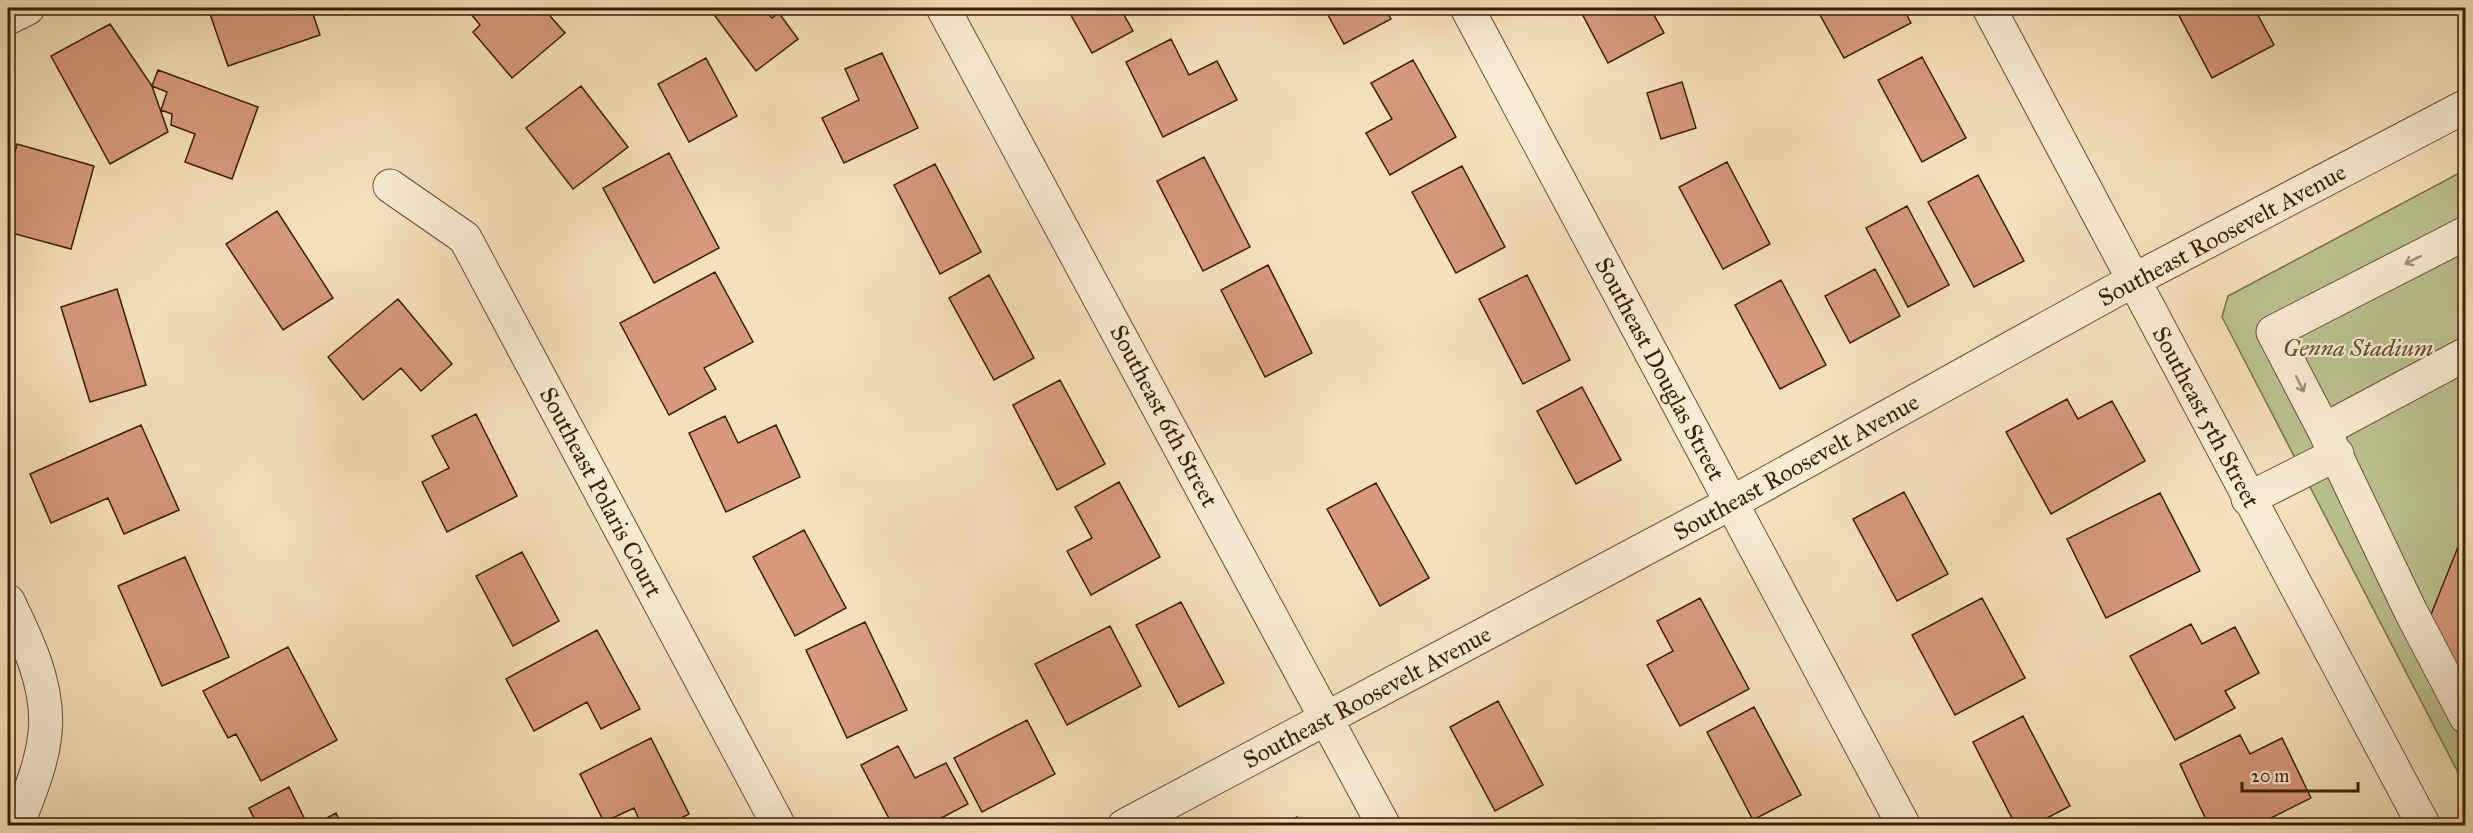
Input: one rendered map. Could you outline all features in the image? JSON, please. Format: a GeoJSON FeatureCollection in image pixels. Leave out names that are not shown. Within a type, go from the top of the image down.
{"type":"FeatureCollection","features":[{"type":"Feature","properties":{"kind":"street"},"geometry":{"type":"LineString","coordinates":[[8,18],[28,8]]}},
{"type":"Feature","properties":{"kind":"street","name":"Southeast 6th Street"},"geometry":{"type":"LineString","coordinates":[[943,8],[1384,825]]}},
{"type":"Feature","properties":{"kind":"street","name":"Southeast Douglas Street"},"geometry":{"type":"LineString","coordinates":[[1467,8],[1904,825]]}},
{"type":"Feature","properties":{"kind":"street","name":"Southeast 5th Street"},"geometry":{"type":"LineString","coordinates":[[1989,8],[2248,499],[2424,825]]}},
{"type":"Feature","properties":{"kind":"street","name":"Southeast Roosevelt Avenue"},"geometry":{"type":"LineString","coordinates":[[1124,825],[1731,503],[2134,280],[2466,106]]}},
{"type":"Feature","properties":{"kind":"street","name":"Southeast Polaris Court"},"geometry":{"type":"LineString","coordinates":[[390,186],[465,238],[779,825]]}},
{"type":"Feature","properties":{"kind":"street"},"geometry":{"type":"LineString","coordinates":[[2466,233],[2273,332],[2330,442],[2411,612],[2466,717]]}},
{"type":"Feature","properties":{"kind":"street"},"geometry":{"type":"LineString","coordinates":[[2248,499],[2330,442],[2466,354]]}},
{"type":"Feature","properties":{"kind":"street"},"geometry":{"type":"LineString","coordinates":[[8,601],[23,632],[41,681],[46,731],[37,771],[17,825]]}},
{"type":"Feature","properties":{"kind":"green space","name":"Genna Stadium"},"geometry":{"type":"Polygon","coordinates":[[[2465,170],[2465,786],[2222,317],[2228,296],[2465,170]]]}},
{"type":"Feature","properties":{"kind":"building"},"geometry":{"type":"Polygon","coordinates":[[[208,8],[311,8],[320,35],[228,66],[208,8]]]}},
{"type":"Feature","properties":{"kind":"building"},"geometry":{"type":"Polygon","coordinates":[[[344,8],[371,8],[346,15],[344,8]]]}},
{"type":"Feature","properties":{"kind":"building"},"geometry":{"type":"Polygon","coordinates":[[[466,8],[543,8],[565,33],[512,78],[473,32],[480,25],[466,8]]]}},
{"type":"Feature","properties":{"kind":"building"},"geometry":{"type":"Polygon","coordinates":[[[709,8],[763,8],[772,18],[779,13],[798,39],[756,71],[709,8]]]}},
{"type":"Feature","properties":{"kind":"building"},"geometry":{"type":"Polygon","coordinates":[[[1067,8],[1120,8],[1133,31],[1092,53],[1067,8]]]}},
{"type":"Feature","properties":{"kind":"building"},"geometry":{"type":"Polygon","coordinates":[[[1324,8],[1385,8],[1391,19],[1344,44],[1324,8]]]}},
{"type":"Feature","properties":{"kind":"building"},"geometry":{"type":"Polygon","coordinates":[[[1579,8],[1650,8],[1664,33],[1608,63],[1579,8]]]}},
{"type":"Feature","properties":{"kind":"building"},"geometry":{"type":"Polygon","coordinates":[[[1834,8],[1903,8],[1911,23],[1844,58],[1820,15],[1834,8]]]}},
{"type":"Feature","properties":{"kind":"building"},"geometry":{"type":"Polygon","coordinates":[[[2175,8],[2254,8],[2274,45],[2212,78],[2175,8]]]}},
{"type":"Feature","properties":{"kind":"building"},"geometry":{"type":"Polygon","coordinates":[[[110,24],[152,86],[168,132],[110,164],[51,56],[110,24]]]}},
{"type":"Feature","properties":{"kind":"building"},"geometry":{"type":"Polygon","coordinates":[[[1171,39],[1189,75],[1217,61],[1237,100],[1163,137],[1126,62],[1171,39]]]}},
{"type":"Feature","properties":{"kind":"building"},"geometry":{"type":"Polygon","coordinates":[[[882,53],[918,128],[844,163],[822,118],[859,100],[845,69],[882,53]]]}},
{"type":"Feature","properties":{"kind":"building"},"geometry":{"type":"Polygon","coordinates":[[[1922,57],[1966,138],[1922,162],[1878,80],[1922,57]]]}},
{"type":"Feature","properties":{"kind":"building"},"geometry":{"type":"Polygon","coordinates":[[[706,58],[737,116],[689,142],[658,84],[706,58]]]}},
{"type":"Feature","properties":{"kind":"building"},"geometry":{"type":"Polygon","coordinates":[[[1413,60],[1456,137],[1390,175],[1366,133],[1392,119],[1371,83],[1413,60]]]}},
{"type":"Feature","properties":{"kind":"building"},"geometry":{"type":"Polygon","coordinates":[[[158,70],[258,107],[232,179],[185,162],[195,134],[171,125],[172,114],[161,110],[167,92],[152,86],[158,70]]]}},
{"type":"Feature","properties":{"kind":"building"},"geometry":{"type":"Polygon","coordinates":[[[1682,82],[1696,128],[1661,139],[1647,93],[1682,82]]]}},
{"type":"Feature","properties":{"kind":"building"},"geometry":{"type":"Polygon","coordinates":[[[581,86],[628,147],[573,189],[526,128],[581,86]]]}},
{"type":"Feature","properties":{"kind":"building"},"geometry":{"type":"Polygon","coordinates":[[[17,144],[94,166],[71,249],[8,232],[8,178],[17,144]]]}},
{"type":"Feature","properties":{"kind":"building"},"geometry":{"type":"Polygon","coordinates":[[[669,153],[719,248],[654,283],[603,188],[669,153]]]}},
{"type":"Feature","properties":{"kind":"building"},"geometry":{"type":"Polygon","coordinates":[[[1204,157],[1250,247],[1203,271],[1157,181],[1204,157]]]}},
{"type":"Feature","properties":{"kind":"building"},"geometry":{"type":"Polygon","coordinates":[[[1727,162],[1770,244],[1723,269],[1679,187],[1727,162]]]}},
{"type":"Feature","properties":{"kind":"building"},"geometry":{"type":"Polygon","coordinates":[[[935,164],[981,252],[940,274],[894,185],[935,164]]]}},
{"type":"Feature","properties":{"kind":"building"},"geometry":{"type":"Polygon","coordinates":[[[1462,166],[1505,247],[1456,273],[1412,192],[1462,166]]]}},
{"type":"Feature","properties":{"kind":"building"},"geometry":{"type":"Polygon","coordinates":[[[1978,175],[2024,261],[1974,287],[1928,202],[1978,175]]]}},
{"type":"Feature","properties":{"kind":"building"},"geometry":{"type":"Polygon","coordinates":[[[1907,206],[1949,285],[1908,307],[1866,228],[1907,206]]]}},
{"type":"Feature","properties":{"kind":"building"},"geometry":{"type":"Polygon","coordinates":[[[277,211],[333,298],[283,330],[226,244],[277,211]]]}},
{"type":"Feature","properties":{"kind":"building"},"geometry":{"type":"Polygon","coordinates":[[[1268,265],[1312,353],[1265,377],[1221,290],[1268,265]]]}},
{"type":"Feature","properties":{"kind":"building"},"geometry":{"type":"Polygon","coordinates":[[[1875,269],[1900,316],[1850,343],[1825,296],[1875,269]]]}},
{"type":"Feature","properties":{"kind":"building"},"geometry":{"type":"Polygon","coordinates":[[[715,272],[753,342],[704,368],[716,389],[669,415],[620,323],[715,272]]]}},
{"type":"Feature","properties":{"kind":"building"},"geometry":{"type":"Polygon","coordinates":[[[989,275],[1034,358],[994,380],[949,298],[989,275]]]}},
{"type":"Feature","properties":{"kind":"building"},"geometry":{"type":"Polygon","coordinates":[[[1527,275],[1570,360],[1523,384],[1479,299],[1527,275]]]}},
{"type":"Feature","properties":{"kind":"building"},"geometry":{"type":"Polygon","coordinates":[[[1781,280],[1826,365],[1780,389],[1735,305],[1781,280]]]}},
{"type":"Feature","properties":{"kind":"building"},"geometry":{"type":"Polygon","coordinates":[[[117,289],[146,385],[90,402],[61,307],[117,289]]]}},
{"type":"Feature","properties":{"kind":"building"},"geometry":{"type":"Polygon","coordinates":[[[398,299],[452,364],[421,391],[401,368],[363,400],[328,357],[398,299]]]}},
{"type":"Feature","properties":{"kind":"building"},"geometry":{"type":"Polygon","coordinates":[[[1060,380],[1105,464],[1057,490],[1013,405],[1060,380]]]}},
{"type":"Feature","properties":{"kind":"building"},"geometry":{"type":"Polygon","coordinates":[[[1582,387],[1621,460],[1576,484],[1537,411],[1582,387]]]}},
{"type":"Feature","properties":{"kind":"building"},"geometry":{"type":"Polygon","coordinates":[[[2067,399],[2078,419],[2112,401],[2145,461],[2051,514],[2006,432],[2067,399]]]}},
{"type":"Feature","properties":{"kind":"building"},"geometry":{"type":"Polygon","coordinates":[[[476,414],[517,496],[447,532],[422,482],[449,468],[432,436],[476,414]]]}},
{"type":"Feature","properties":{"kind":"building"},"geometry":{"type":"Polygon","coordinates":[[[725,416],[738,443],[776,425],[800,477],[726,512],[689,433],[725,416]]]}},
{"type":"Feature","properties":{"kind":"building"},"geometry":{"type":"Polygon","coordinates":[[[141,425],[179,510],[124,534],[108,498],[51,523],[30,474],[141,425]]]}},
{"type":"Feature","properties":{"kind":"building"},"geometry":{"type":"Polygon","coordinates":[[[1119,482],[1160,557],[1091,595],[1067,551],[1092,538],[1075,507],[1119,482]]]}},
{"type":"Feature","properties":{"kind":"building"},"geometry":{"type":"Polygon","coordinates":[[[1376,483],[1429,578],[1380,606],[1327,509],[1376,483]]]}},
{"type":"Feature","properties":{"kind":"building"},"geometry":{"type":"Polygon","coordinates":[[[1904,492],[1948,574],[1897,601],[1853,519],[1904,492]]]}},
{"type":"Feature","properties":{"kind":"building"},"geometry":{"type":"Polygon","coordinates":[[[2160,493],[2200,571],[2106,618],[2067,539],[2160,493]]]}},
{"type":"Feature","properties":{"kind":"building"},"geometry":{"type":"Polygon","coordinates":[[[2466,527],[2466,683],[2430,617],[2466,527]]]}},
{"type":"Feature","properties":{"kind":"building"},"geometry":{"type":"Polygon","coordinates":[[[804,530],[846,608],[795,636],[753,557],[804,530]]]}},
{"type":"Feature","properties":{"kind":"building"},"geometry":{"type":"Polygon","coordinates":[[[522,552],[559,621],[513,646],[476,576],[522,552]]]}},
{"type":"Feature","properties":{"kind":"building"},"geometry":{"type":"Polygon","coordinates":[[[185,557],[229,657],[162,686],[118,586],[185,557]]]}},
{"type":"Feature","properties":{"kind":"building"},"geometry":{"type":"Polygon","coordinates":[[[1700,598],[1749,689],[1680,726],[1647,665],[1673,651],[1657,621],[1700,598]]]}},
{"type":"Feature","properties":{"kind":"building"},"geometry":{"type":"Polygon","coordinates":[[[1982,598],[2025,678],[1955,715],[1912,635],[1982,598]]]}},
{"type":"Feature","properties":{"kind":"building"},"geometry":{"type":"Polygon","coordinates":[[[1181,602],[1224,683],[1179,707],[1136,625],[1181,602]]]}},
{"type":"Feature","properties":{"kind":"building"},"geometry":{"type":"Polygon","coordinates":[[[865,622],[907,710],[847,738],[806,650],[865,622]]]}},
{"type":"Feature","properties":{"kind":"building"},"geometry":{"type":"Polygon","coordinates":[[[2191,624],[2202,644],[2235,627],[2259,673],[2225,691],[2235,708],[2175,740],[2130,656],[2191,624]]]}},
{"type":"Feature","properties":{"kind":"building"},"geometry":{"type":"Polygon","coordinates":[[[1110,626],[1141,686],[1067,725],[1035,664],[1110,626]]]}},
{"type":"Feature","properties":{"kind":"building"},"geometry":{"type":"Polygon","coordinates":[[[597,630],[640,709],[601,729],[587,702],[534,731],[506,679],[597,630]]]}},
{"type":"Feature","properties":{"kind":"building"},"geometry":{"type":"Polygon","coordinates":[[[288,647],[337,740],[261,781],[236,734],[228,738],[203,691],[288,647]]]}},
{"type":"Feature","properties":{"kind":"building"},"geometry":{"type":"Polygon","coordinates":[[[1498,701],[1543,785],[1495,811],[1450,727],[1498,701]]]}},
{"type":"Feature","properties":{"kind":"building"},"geometry":{"type":"Polygon","coordinates":[[[1754,707],[1801,795],[1753,820],[1707,732],[1754,707]]]}},
{"type":"Feature","properties":{"kind":"building"},"geometry":{"type":"Polygon","coordinates":[[[2023,716],[2070,806],[2032,826],[2016,826],[1973,742],[2023,716]]]}},
{"type":"Feature","properties":{"kind":"building"},"geometry":{"type":"Polygon","coordinates":[[[1027,720],[1055,774],[982,812],[954,758],[1027,720]]]}},
{"type":"Feature","properties":{"kind":"building"},"geometry":{"type":"Polygon","coordinates":[[[2240,735],[2250,754],[2282,738],[2311,798],[2255,826],[2209,826],[2180,764],[2240,735]]]}},
{"type":"Feature","properties":{"kind":"building"},"geometry":{"type":"Polygon","coordinates":[[[651,738],[689,814],[666,826],[642,826],[634,808],[604,822],[580,774],[651,738]]]}},
{"type":"Feature","properties":{"kind":"building"},"geometry":{"type":"Polygon","coordinates":[[[898,746],[915,778],[946,763],[968,804],[926,826],[893,826],[861,765],[898,746]]]}},
{"type":"Feature","properties":{"kind":"building"},"geometry":{"type":"Polygon","coordinates":[[[289,787],[308,826],[258,826],[249,808],[289,787]]]}},
{"type":"Feature","properties":{"kind":"building"},"geometry":{"type":"Polygon","coordinates":[[[336,813],[342,826],[312,826],[336,813]]]}},
{"type":"Feature","properties":{"kind":"building"},"geometry":{"type":"Polygon","coordinates":[[[1297,817],[1302,826],[1282,826],[1297,817]]]}}]}
